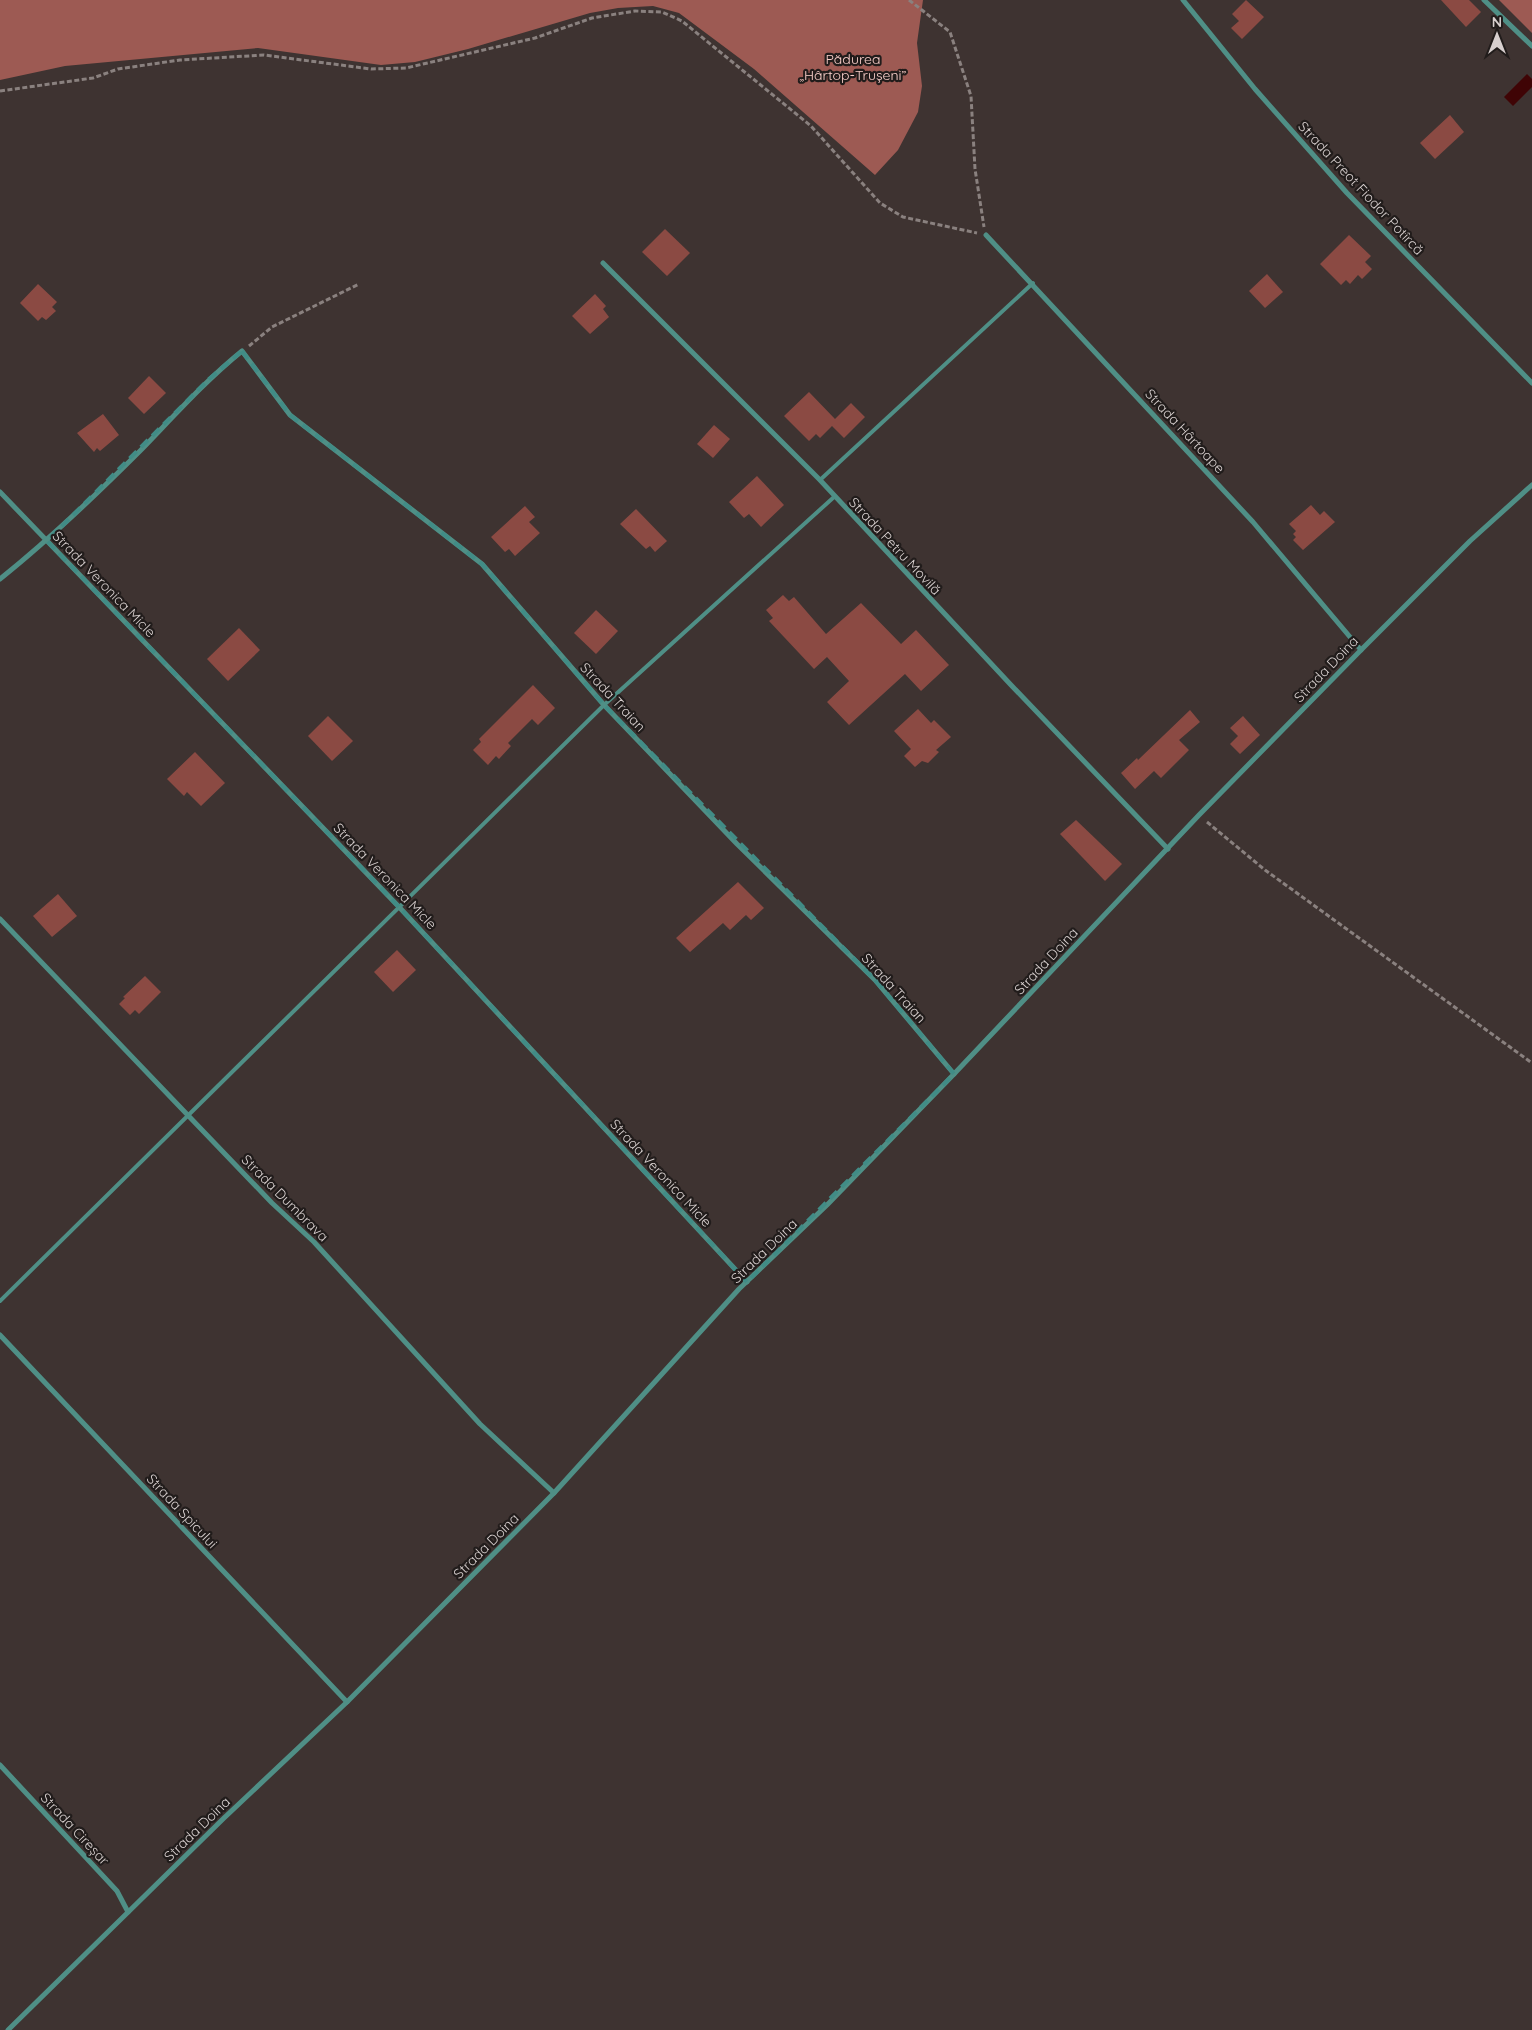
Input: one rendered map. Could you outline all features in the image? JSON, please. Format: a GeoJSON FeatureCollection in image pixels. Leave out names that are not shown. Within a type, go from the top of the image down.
{"type":"FeatureCollection","features":[{"type":"Feature","properties":{"kind":"street","name":"Strada Preot Fiodor Potîrcă"},"geometry":{"type":"LineString","coordinates":[[1183,0],[1255,89],[1346,193],[1532,383]]}},
{"type":"Feature","properties":{"kind":"street"},"geometry":{"type":"LineString","coordinates":[[1484,0],[1532,46]]}},
{"type":"Feature","properties":{"kind":"street","name":"Strada Hârtoape"},"geometry":{"type":"LineString","coordinates":[[986,235],[1033,282],[1253,522],[1360,650]]}},
{"type":"Feature","properties":{"kind":"street","name":"Strada Petru Movilă"},"geometry":{"type":"LineString","coordinates":[[603,263],[820,480],[1168,849]]}},
{"type":"Feature","properties":{"kind":"street"},"geometry":{"type":"LineString","coordinates":[[0,579],[47,541],[209,379],[242,352]]}},
{"type":"Feature","properties":{"kind":"street","name":"Strada Traian"},"geometry":{"type":"LineString","coordinates":[[242,352],[290,415],[482,564],[604,705],[737,844],[875,980],[954,1074]]}},
{"type":"Feature","properties":{"kind":"street","name":"Strada Doina"},"geometry":{"type":"LineString","coordinates":[[8,2030],[347,1702],[554,1493],[747,1282],[827,1205],[954,1074],[1199,815],[1360,650],[1470,541],[1532,485]]}},
{"type":"Feature","properties":{"kind":"street","name":"Strada Veronica Micle"},"geometry":{"type":"LineString","coordinates":[[0,492],[400,908],[747,1282]]}},
{"type":"Feature","properties":{"kind":"street","name":"Strada Dumbrava"},"geometry":{"type":"LineString","coordinates":[[0,919],[272,1203],[314,1242],[480,1424],[554,1493]]}},
{"type":"Feature","properties":{"kind":"street","name":"Strada Spicului"},"geometry":{"type":"LineString","coordinates":[[0,1335],[347,1702]]}},
{"type":"Feature","properties":{"kind":"street","name":"Strada Cireșar"},"geometry":{"type":"LineString","coordinates":[[0,1765],[117,1891],[128,1912]]}},
{"type":"Feature","properties":{"kind":"lane"},"geometry":{"type":"LineString","coordinates":[[820,480],[1033,282]]}},
{"type":"Feature","properties":{"kind":"lane"},"geometry":{"type":"LineString","coordinates":[[0,1301],[604,705],[834,497]]}},
{"type":"Feature","properties":{"kind":"path"},"geometry":{"type":"LineString","coordinates":[[0,91],[93,78],[127,68],[180,60],[264,55],[371,69],[406,68],[535,38],[592,18],[635,11],[662,12],[682,20],[811,126],[880,203],[903,217],[986,235],[975,169],[971,96],[950,32],[909,0]]}},
{"type":"Feature","properties":{"kind":"path"},"geometry":{"type":"LineString","coordinates":[[242,352],[272,327],[359,284]]}},
{"type":"Feature","properties":{"kind":"path"},"geometry":{"type":"LineString","coordinates":[[1199,815],[1265,870],[1532,1063]]}},
{"type":"Feature","properties":{"kind":"highlighted area"},"geometry":{"type":"Polygon","coordinates":[[[242,351],[290,415],[482,564],[604,705],[875,980],[954,1074],[747,1282],[400,908],[47,541],[209,379],[242,351]]]}},
{"type":"Feature","properties":{"kind":"green space","name":"Pădurea „Hârtop-Trușeni”"},"geometry":{"type":"Polygon","coordinates":[[[0,0],[923,0],[917,43],[922,86],[918,112],[898,150],[875,175],[754,69],[679,13],[653,6],[618,8],[590,13],[468,49],[415,62],[381,65],[258,48],[65,66],[0,80],[0,0]]]}},
{"type":"Feature","properties":{"kind":"green space"},"geometry":{"type":"Polygon","coordinates":[[[1499,0],[1532,0],[1532,33],[1499,0]]]}},
{"type":"Feature","properties":{"kind":"shaded area"},"geometry":{"type":"Polygon","coordinates":[[[1527,74],[1532,79],[1532,87],[1513,106],[1504,97],[1527,74]]]}},
{"type":"Feature","properties":{"kind":"building"},"geometry":{"type":"Polygon","coordinates":[[[1246,0],[1264,17],[1242,39],[1231,28],[1239,21],[1232,14],[1246,0]]]}},
{"type":"Feature","properties":{"kind":"building"},"geometry":{"type":"Polygon","coordinates":[[[1441,0],[1469,0],[1481,12],[1466,27],[1441,0]]]}},
{"type":"Feature","properties":{"kind":"building"},"geometry":{"type":"Polygon","coordinates":[[[1450,115],[1464,132],[1435,159],[1420,143],[1450,115]]]}},
{"type":"Feature","properties":{"kind":"building"},"geometry":{"type":"Polygon","coordinates":[[[665,229],[690,253],[667,276],[642,252],[665,229]]]}},
{"type":"Feature","properties":{"kind":"building"},"geometry":{"type":"Polygon","coordinates":[[[1349,235],[1371,256],[1365,262],[1372,269],[1362,279],[1358,275],[1350,284],[1346,280],[1341,285],[1320,264],[1349,235]]]}},
{"type":"Feature","properties":{"kind":"building"},"geometry":{"type":"Polygon","coordinates":[[[1267,274],[1283,292],[1265,308],[1249,291],[1267,274]]]}},
{"type":"Feature","properties":{"kind":"building"},"geometry":{"type":"Polygon","coordinates":[[[38,284],[57,302],[52,307],[56,311],[46,320],[42,317],[38,321],[20,303],[38,284]]]}},
{"type":"Feature","properties":{"kind":"building"},"geometry":{"type":"Polygon","coordinates":[[[595,294],[606,306],[603,309],[609,317],[590,334],[572,316],[595,294]]]}},
{"type":"Feature","properties":{"kind":"building"},"geometry":{"type":"Polygon","coordinates":[[[149,376],[166,393],[144,414],[128,398],[149,376]]]}},
{"type":"Feature","properties":{"kind":"building"},"geometry":{"type":"Polygon","coordinates":[[[809,392],[835,419],[851,403],[865,417],[844,438],[832,426],[820,438],[816,434],[809,441],[784,416],[809,392]]]}},
{"type":"Feature","properties":{"kind":"building"},"geometry":{"type":"Polygon","coordinates":[[[103,414],[119,435],[100,451],[97,448],[94,452],[77,433],[103,414]]]}},
{"type":"Feature","properties":{"kind":"building"},"geometry":{"type":"Polygon","coordinates":[[[714,425],[730,439],[713,458],[697,444],[714,425]]]}},
{"type":"Feature","properties":{"kind":"building"},"geometry":{"type":"Polygon","coordinates":[[[757,476],[784,505],[761,527],[749,514],[744,518],[729,502],[757,476]]]}},
{"type":"Feature","properties":{"kind":"building"},"geometry":{"type":"Polygon","coordinates":[[[1311,505],[1320,515],[1324,511],[1335,522],[1303,550],[1293,540],[1296,537],[1293,534],[1296,531],[1289,524],[1311,505]]]}},
{"type":"Feature","properties":{"kind":"building"},"geometry":{"type":"Polygon","coordinates":[[[525,506],[535,517],[529,522],[540,533],[515,556],[509,549],[505,552],[491,537],[525,506]]]}},
{"type":"Feature","properties":{"kind":"building"},"geometry":{"type":"Polygon","coordinates":[[[636,509],[667,541],[655,552],[650,546],[646,549],[620,524],[636,509]]]}},
{"type":"Feature","properties":{"kind":"building"},"geometry":{"type":"Polygon","coordinates":[[[783,595],[789,601],[794,597],[826,634],[861,603],[901,644],[916,630],[949,665],[921,691],[905,674],[849,725],[827,702],[849,681],[827,657],[814,669],[769,621],[773,618],[766,610],[783,595]]]}},
{"type":"Feature","properties":{"kind":"building"},"geometry":{"type":"Polygon","coordinates":[[[596,610],[618,631],[596,654],[574,633],[596,610]]]}},
{"type":"Feature","properties":{"kind":"building"},"geometry":{"type":"Polygon","coordinates":[[[239,628],[260,650],[228,681],[207,659],[239,628]]]}},
{"type":"Feature","properties":{"kind":"building"},"geometry":{"type":"Polygon","coordinates":[[[533,685],[555,708],[538,725],[532,719],[508,743],[511,746],[499,759],[496,756],[488,765],[473,750],[481,742],[479,739],[533,685]]]}},
{"type":"Feature","properties":{"kind":"building"},"geometry":{"type":"Polygon","coordinates":[[[918,709],[931,723],[934,720],[951,737],[936,750],[939,752],[928,763],[922,761],[915,767],[904,756],[911,749],[894,731],[918,709]]]}},
{"type":"Feature","properties":{"kind":"building"},"geometry":{"type":"Polygon","coordinates":[[[1190,710],[1200,722],[1179,740],[1189,750],[1161,778],[1154,771],[1135,789],[1121,773],[1137,758],[1138,760],[1190,710]]]}},
{"type":"Feature","properties":{"kind":"building"},"geometry":{"type":"Polygon","coordinates":[[[328,716],[353,741],[332,761],[308,736],[328,716]]]}},
{"type":"Feature","properties":{"kind":"building"},"geometry":{"type":"Polygon","coordinates":[[[1243,716],[1260,735],[1240,754],[1230,744],[1238,736],[1230,728],[1243,716]]]}},
{"type":"Feature","properties":{"kind":"building"},"geometry":{"type":"Polygon","coordinates":[[[195,752],[225,783],[201,806],[187,792],[184,796],[167,779],[195,752]]]}},
{"type":"Feature","properties":{"kind":"building"},"geometry":{"type":"Polygon","coordinates":[[[1076,820],[1122,864],[1105,881],[1060,834],[1076,820]]]}},
{"type":"Feature","properties":{"kind":"building"},"geometry":{"type":"Polygon","coordinates":[[[738,882],[764,908],[751,920],[746,915],[730,930],[723,923],[690,952],[676,938],[738,882]]]}},
{"type":"Feature","properties":{"kind":"building"},"geometry":{"type":"Polygon","coordinates":[[[58,894],[77,916],[52,937],[33,916],[58,894]]]}},
{"type":"Feature","properties":{"kind":"building"},"geometry":{"type":"Polygon","coordinates":[[[397,950],[416,970],[393,992],[374,972],[397,950]]]}},
{"type":"Feature","properties":{"kind":"building"},"geometry":{"type":"Polygon","coordinates":[[[145,976],[161,992],[139,1014],[135,1010],[130,1015],[119,1004],[125,998],[123,997],[145,976]]]}}]}
